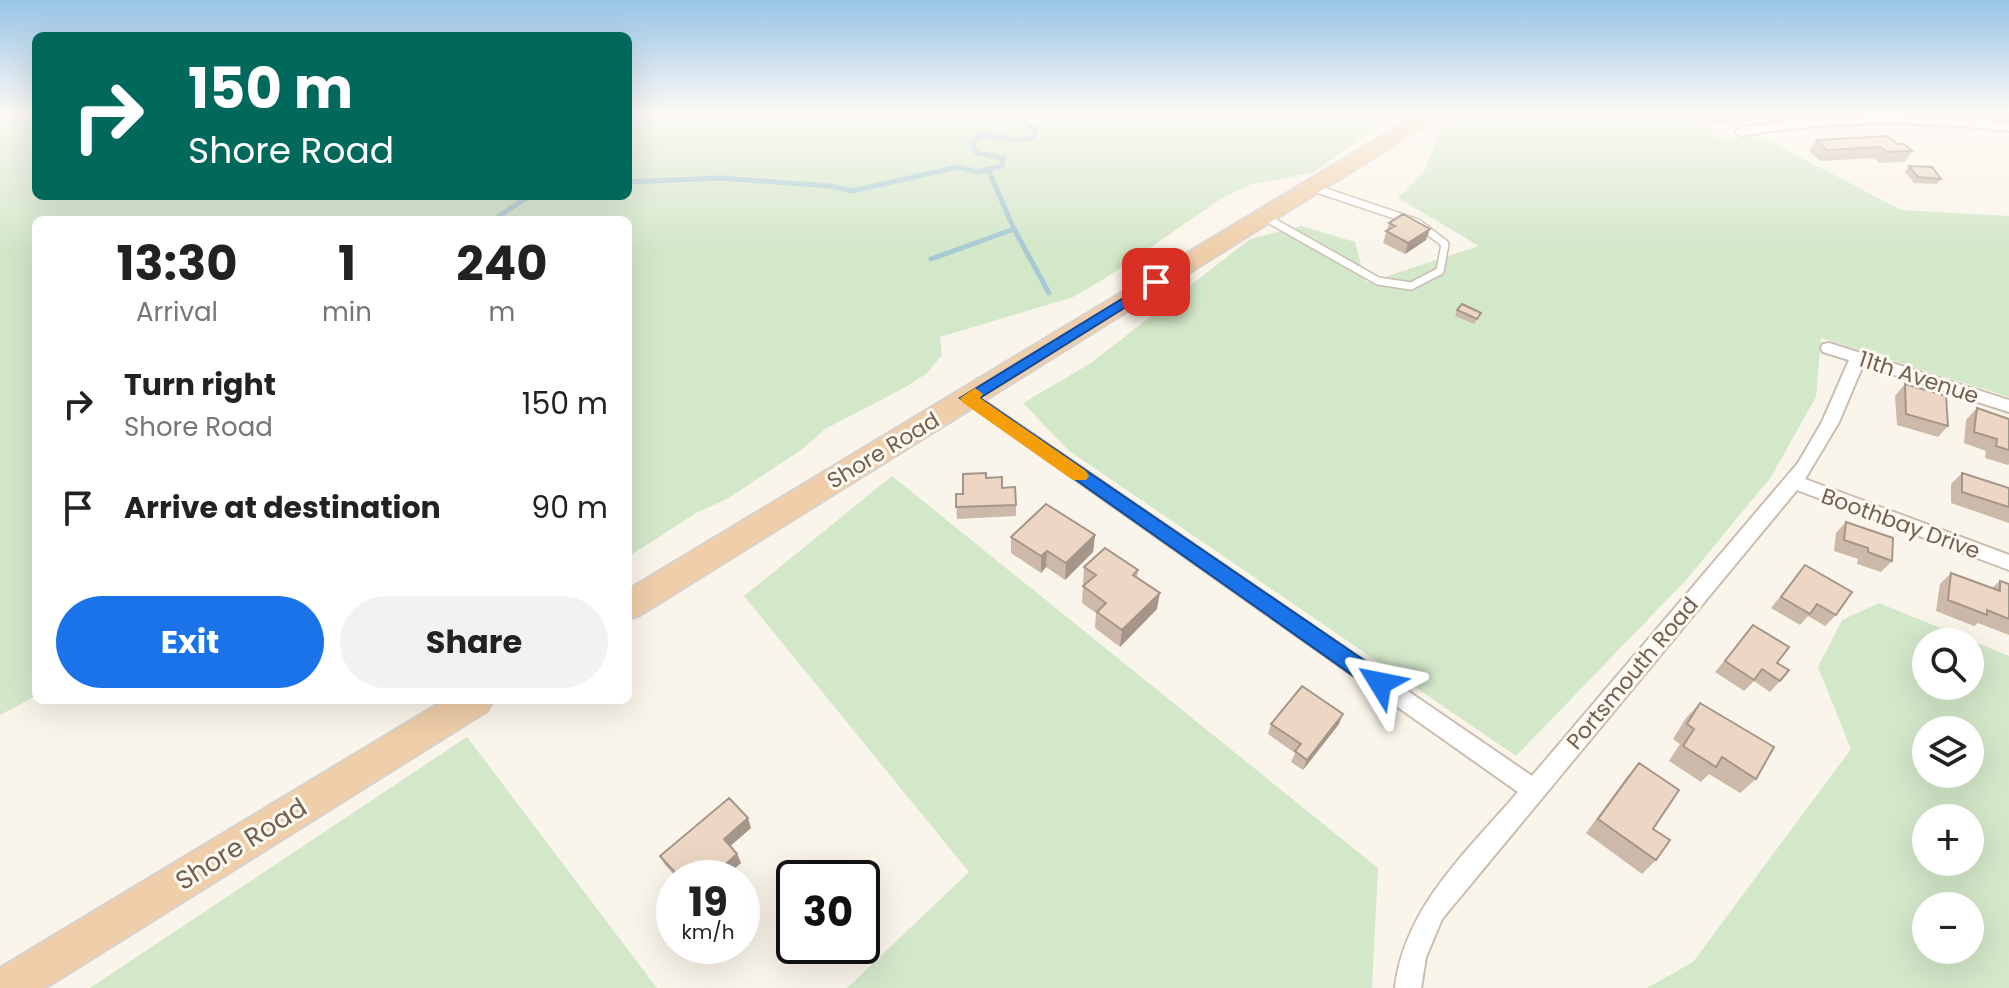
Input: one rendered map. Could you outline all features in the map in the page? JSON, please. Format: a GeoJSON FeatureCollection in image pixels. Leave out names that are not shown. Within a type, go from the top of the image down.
{"type":"FeatureCollection","features":[{"type":"Feature","properties":{"kind":"highway","name":"Shore Road"},"geometry":{"type":"LineString","coordinates":[[632,604],[1355,159]]}},
{"type":"Feature","properties":{"kind":"highway","name":"Shore Road"},"geometry":{"type":"LineString","coordinates":[[6,988],[468,704]]}},
{"type":"Feature","properties":{"kind":"street","name":"11th Avenue"},"geometry":{"type":"LineString","coordinates":[[1829,348],[2009,406]]}},
{"type":"Feature","properties":{"kind":"street","name":"Portsmouth Road"},"geometry":{"type":"LineString","coordinates":[[1408,988],[1418,938],[1433,910],[1794,482],[1820,446],[1843,401],[1858,357]]}},
{"type":"Feature","properties":{"kind":"street"},"geometry":{"type":"LineString","coordinates":[[968,398],[1534,790]]}},
{"type":"Feature","properties":{"kind":"street","name":"Boothbay Drive"},"geometry":{"type":"LineString","coordinates":[[1794,482],[2009,563]]}},
{"type":"Feature","properties":{"kind":"lane"},"geometry":{"type":"LineString","coordinates":[[1263,216],[1378,281],[1411,286],[1440,271],[1445,244],[1418,223],[1310,187]]}},
{"type":"Feature","properties":{"kind":"green space"},"geometry":{"type":"Polygon","coordinates":[[[0,159],[32,159],[32,200],[632,200],[632,159],[1332,159],[1312,173],[1252,184],[1222,198],[1109,276],[1073,297],[940,337],[942,355],[927,373],[825,429],[804,448],[727,499],[696,513],[632,554],[632,216],[32,216],[32,698],[0,715],[0,159]]]}},
{"type":"Feature","properties":{"kind":"green space"},"geometry":{"type":"Polygon","coordinates":[[[1429,159],[1804,159],[1901,210],[2009,216],[2009,397],[1821,338],[1816,397],[1771,477],[1687,579],[1516,756],[1068,450],[1023,403],[1091,363],[1250,239],[1302,226],[1355,242],[1366,283],[1479,246],[1398,198],[1425,170],[1429,159]]]}},
{"type":"Feature","properties":{"kind":"green space"},"geometry":{"type":"Polygon","coordinates":[[[892,476],[1378,868],[1372,988],[847,988],[872,964],[880,964],[880,957],[969,872],[744,596],[892,476]]]}},
{"type":"Feature","properties":{"kind":"green space"},"geometry":{"type":"Polygon","coordinates":[[[1879,603],[1940,628],[1912,628],[1912,700],[1984,700],[1984,646],[2009,656],[2009,988],[1647,988],[1693,962],[1851,749],[1818,667],[1842,620],[1879,603]]]}},
{"type":"Feature","properties":{"kind":"green space"},"geometry":{"type":"Polygon","coordinates":[[[467,737],[657,988],[90,988],[467,737]]]}},
{"type":"Feature","properties":{"kind":"building"},"geometry":{"type":"Polygon","coordinates":[[[1909,166],[1932,167],[1941,179],[1918,177],[1909,166]]]}},
{"type":"Feature","properties":{"kind":"building"},"geometry":{"type":"Polygon","coordinates":[[[1403,214],[1430,229],[1408,243],[1386,231],[1395,226],[1389,223],[1403,214]]]}},
{"type":"Feature","properties":{"kind":"building"},"geometry":{"type":"Polygon","coordinates":[[[1462,304],[1481,313],[1477,319],[1457,310],[1462,304]]]}},
{"type":"Feature","properties":{"kind":"building"},"geometry":{"type":"Polygon","coordinates":[[[1905,384],[1946,396],[1948,426],[1906,414],[1905,384]]]}},
{"type":"Feature","properties":{"kind":"building"},"geometry":{"type":"Polygon","coordinates":[[[1977,408],[2009,419],[2009,450],[1996,446],[1997,439],[1974,432],[1977,408]]]}},
{"type":"Feature","properties":{"kind":"building"},"geometry":{"type":"Polygon","coordinates":[[[986,473],[986,478],[1002,477],[1002,488],[1015,487],[1016,505],[956,507],[956,494],[963,494],[963,474],[986,473]]]}},
{"type":"Feature","properties":{"kind":"building"},"geometry":{"type":"Polygon","coordinates":[[[1962,473],[2009,488],[2009,507],[1962,492],[1962,473]]]}},
{"type":"Feature","properties":{"kind":"building"},"geometry":{"type":"Polygon","coordinates":[[[1046,504],[1095,535],[1066,563],[1047,551],[1041,556],[1011,537],[1046,504]]]}},
{"type":"Feature","properties":{"kind":"building"},"geometry":{"type":"Polygon","coordinates":[[[1846,522],[1893,538],[1892,561],[1844,540],[1846,522]]]}},
{"type":"Feature","properties":{"kind":"building"},"geometry":{"type":"Polygon","coordinates":[[[1105,548],[1138,570],[1133,575],[1160,593],[1122,630],[1097,612],[1106,603],[1083,586],[1096,575],[1084,567],[1105,548]]]}},
{"type":"Feature","properties":{"kind":"building"},"geometry":{"type":"Polygon","coordinates":[[[1805,565],[1852,592],[1836,615],[1817,604],[1810,614],[1781,597],[1805,565]]]}},
{"type":"Feature","properties":{"kind":"building"},"geometry":{"type":"Polygon","coordinates":[[[1951,573],[2000,591],[2000,581],[2009,584],[2009,619],[1987,610],[1987,615],[1948,600],[1951,573]]]}},
{"type":"Feature","properties":{"kind":"building"},"geometry":{"type":"Polygon","coordinates":[[[1753,625],[1789,647],[1777,663],[1789,670],[1780,681],[1762,669],[1754,680],[1725,661],[1753,625]]]}},
{"type":"Feature","properties":{"kind":"building"},"geometry":{"type":"Polygon","coordinates":[[[1302,686],[1343,714],[1307,760],[1295,751],[1301,744],[1271,724],[1302,686]]]}},
{"type":"Feature","properties":{"kind":"building"},"geometry":{"type":"Polygon","coordinates":[[[1700,703],[1774,747],[1756,779],[1722,757],[1716,767],[1683,746],[1694,729],[1687,724],[1700,703]]]}},
{"type":"Feature","properties":{"kind":"building"},"geometry":{"type":"Polygon","coordinates":[[[1639,763],[1679,790],[1653,829],[1670,840],[1656,860],[1598,819],[1639,763]]]}},
{"type":"Feature","properties":{"kind":"building"},"geometry":{"type":"Polygon","coordinates":[[[729,798],[748,818],[724,839],[737,854],[730,860],[664,860],[660,856],[729,798]]]}},
{"type":"Feature","properties":{"kind":"waterway"},"geometry":{"type":"LineString","coordinates":[[988,169],[1002,166],[1003,159]]}},
{"type":"Feature","properties":{"kind":"waterway"},"geometry":{"type":"LineString","coordinates":[[632,182],[721,178],[830,186],[852,191],[958,167],[977,172],[988,169]]}},
{"type":"Feature","properties":{"kind":"waterway"},"geometry":{"type":"LineString","coordinates":[[988,169],[1014,229]]}},
{"type":"Feature","properties":{"kind":"waterway"},"geometry":{"type":"LineString","coordinates":[[499,216],[523,200]]}},
{"type":"Feature","properties":{"kind":"waterway"},"geometry":{"type":"LineString","coordinates":[[931,259],[1014,229]]}},
{"type":"Feature","properties":{"kind":"waterway"},"geometry":{"type":"LineString","coordinates":[[1014,229],[1049,293]]}},
{"type":"Feature","properties":{"kind":"slow traffic"},"geometry":{"type":"LineString","coordinates":[[975,394],[968,398],[1080,476]]}},
{"type":"Feature","properties":{"kind":"route"},"geometry":{"type":"LineString","coordinates":[[1156,282],[968,398],[1380,683]]}}]}
